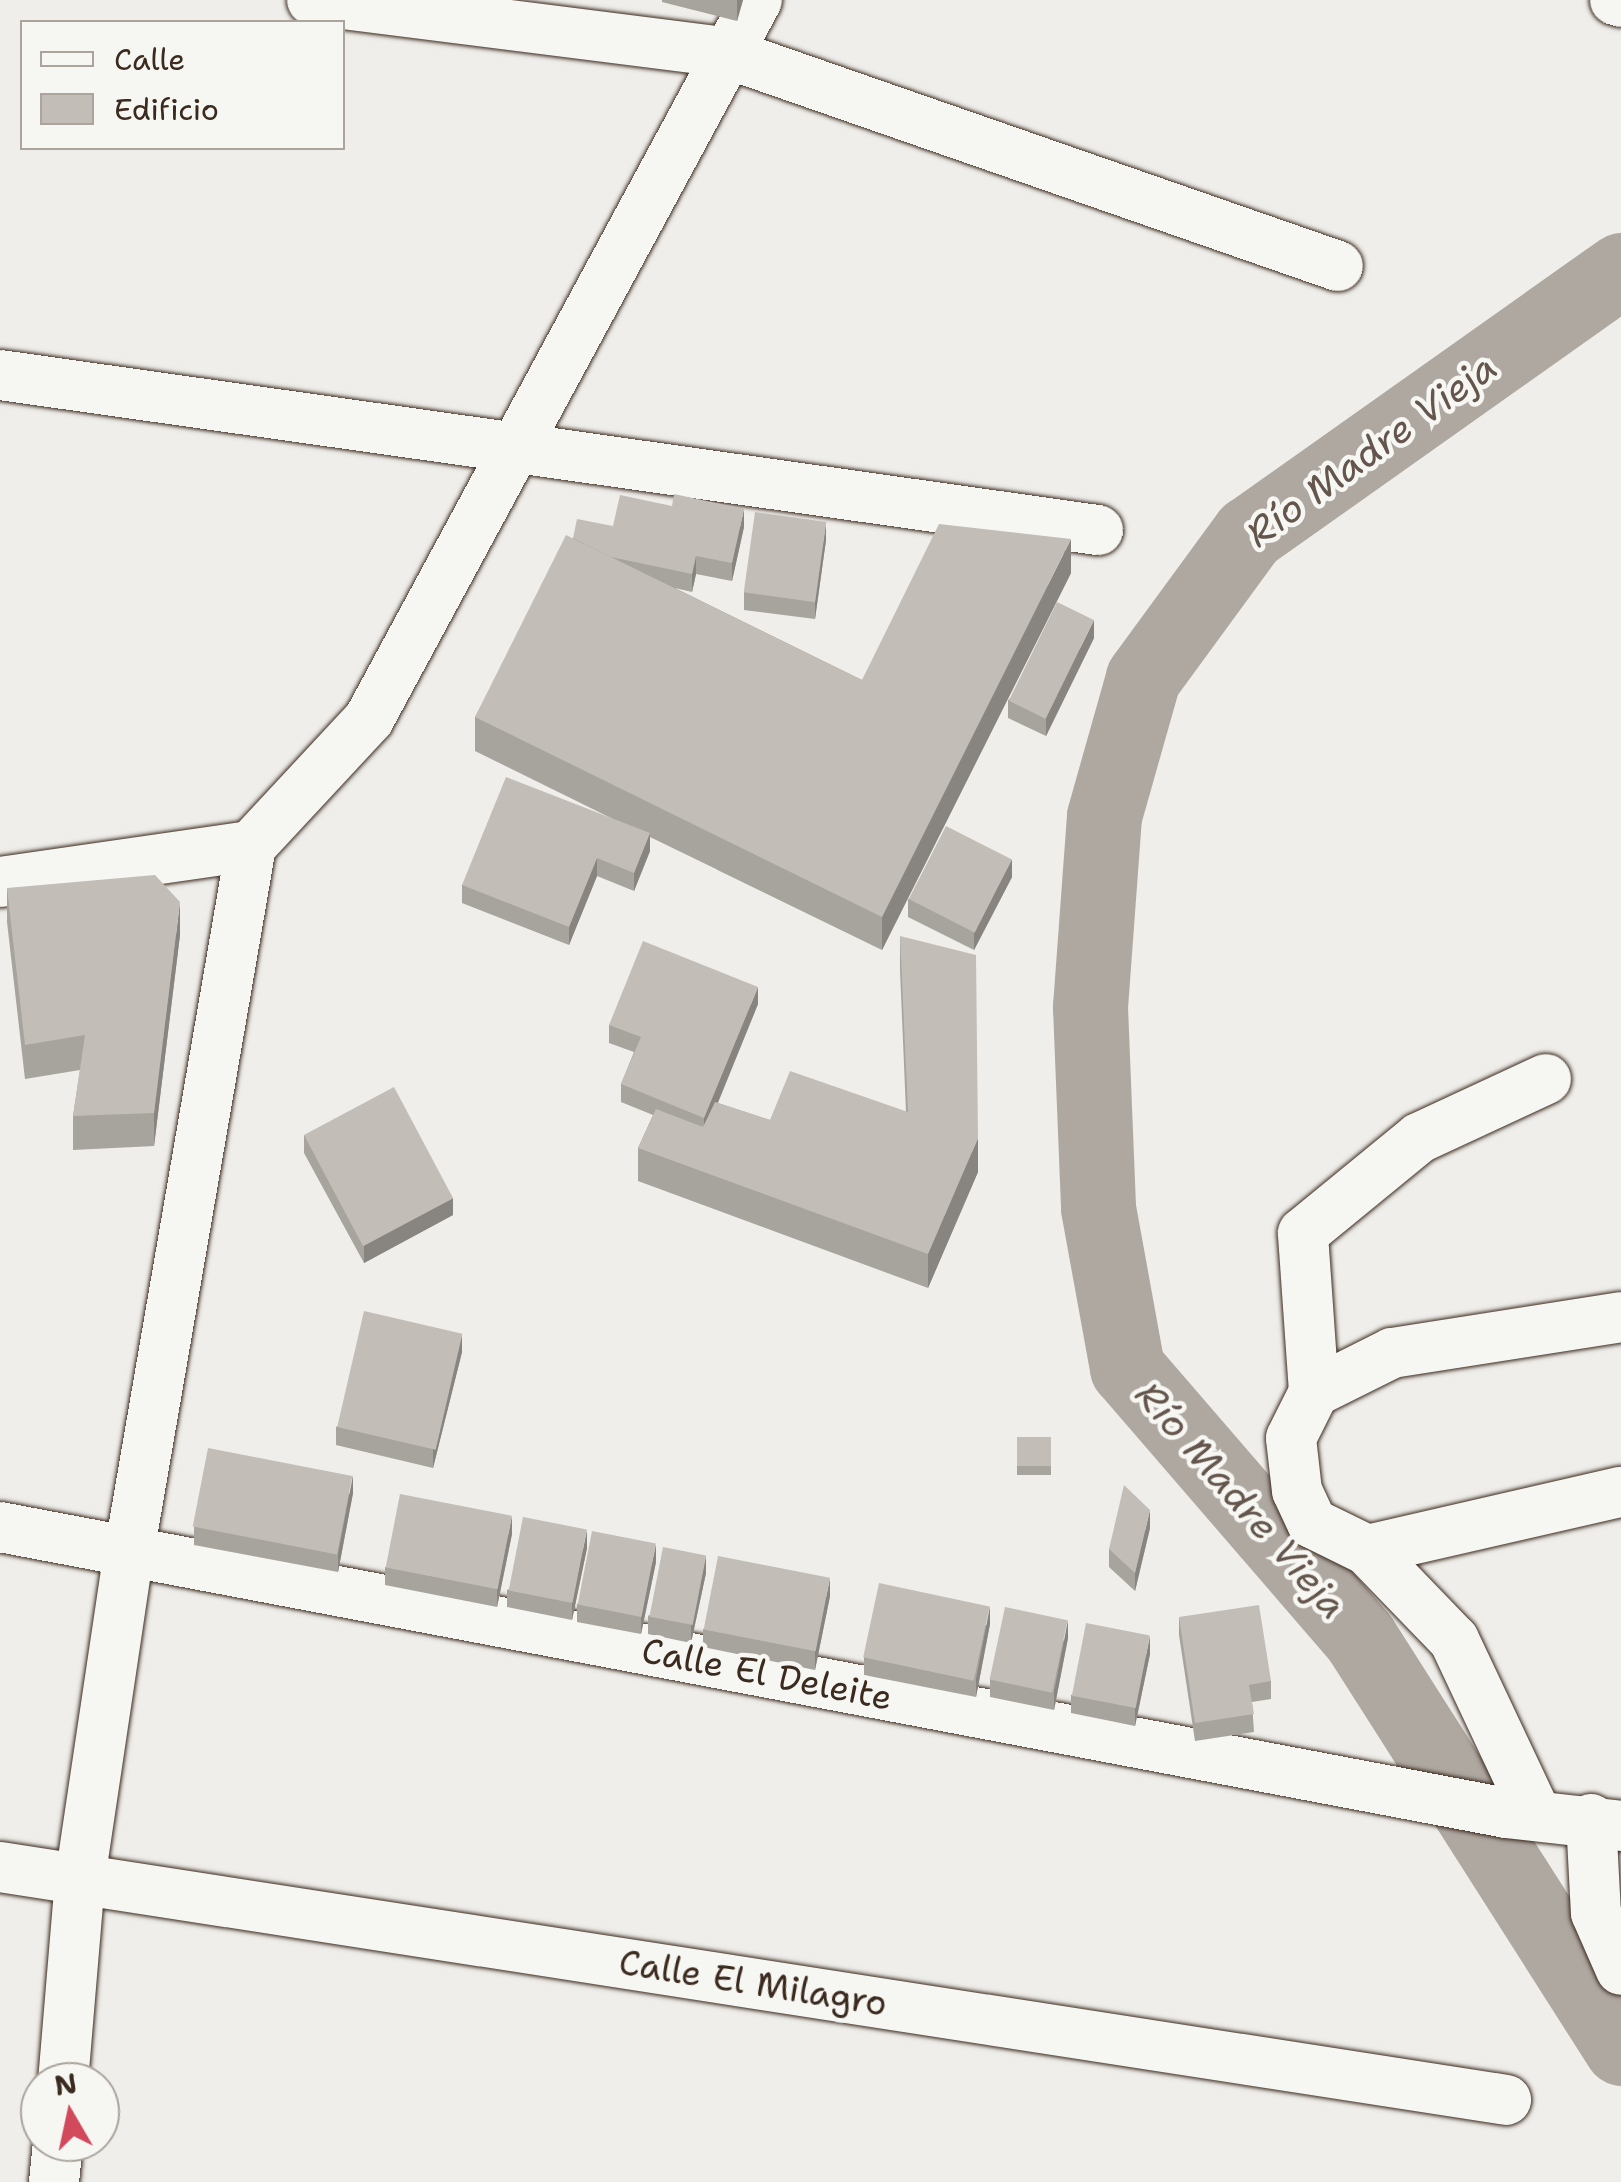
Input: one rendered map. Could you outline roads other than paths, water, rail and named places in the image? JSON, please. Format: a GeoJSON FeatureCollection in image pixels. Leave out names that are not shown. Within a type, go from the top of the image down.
{"type":"FeatureCollection","features":[{"type":"Feature","properties":{"kind":"street"},"geometry":{"type":"LineString","coordinates":[[312,0],[724,52],[1338,266]]}},
{"type":"Feature","properties":{"kind":"street"},"geometry":{"type":"LineString","coordinates":[[65,2062],[80,1879],[129,1553],[251,846],[368,719],[525,442],[724,52],[757,0]]}},
{"type":"Feature","properties":{"kind":"street"},"geometry":{"type":"LineString","coordinates":[[0,375],[525,442],[1098,530]]}},
{"type":"Feature","properties":{"kind":"street"},"geometry":{"type":"LineString","coordinates":[[0,882],[251,846]]}},
{"type":"Feature","properties":{"kind":"street"},"geometry":{"type":"LineString","coordinates":[[1520,1812],[1454,1640],[1366,1550],[1312,1524],[1297,1491],[1291,1438],[1314,1392],[1303,1233],[1419,1138],[1546,1079]]}},
{"type":"Feature","properties":{"kind":"street"},"geometry":{"type":"LineString","coordinates":[[1314,1392],[1392,1353],[1621,1318]]}},
{"type":"Feature","properties":{"kind":"street"},"geometry":{"type":"LineString","coordinates":[[1366,1550],[1621,1492]]}},
{"type":"Feature","properties":{"kind":"street","name":"Calle El Deleite"},"geometry":{"type":"LineString","coordinates":[[0,1527],[1438,1800],[1606,1823]]}},
{"type":"Feature","properties":{"kind":"street"},"geometry":{"type":"LineString","coordinates":[[1606,1823],[1596,1913],[1621,1970]]}},
{"type":"Feature","properties":{"kind":"street","name":"Calle El Milagro"},"geometry":{"type":"LineString","coordinates":[[0,1868],[1506,2100]]}},
{"type":"Feature","properties":{"kind":"waterway","name":"Río Madre Vieja"},"geometry":{"type":"LineString","coordinates":[[1621,270],[1249,533],[1143,678],[1104,816],[1090,1007],[1098,1208],[1127,1368],[1360,1638],[1621,2048]]}}]}
